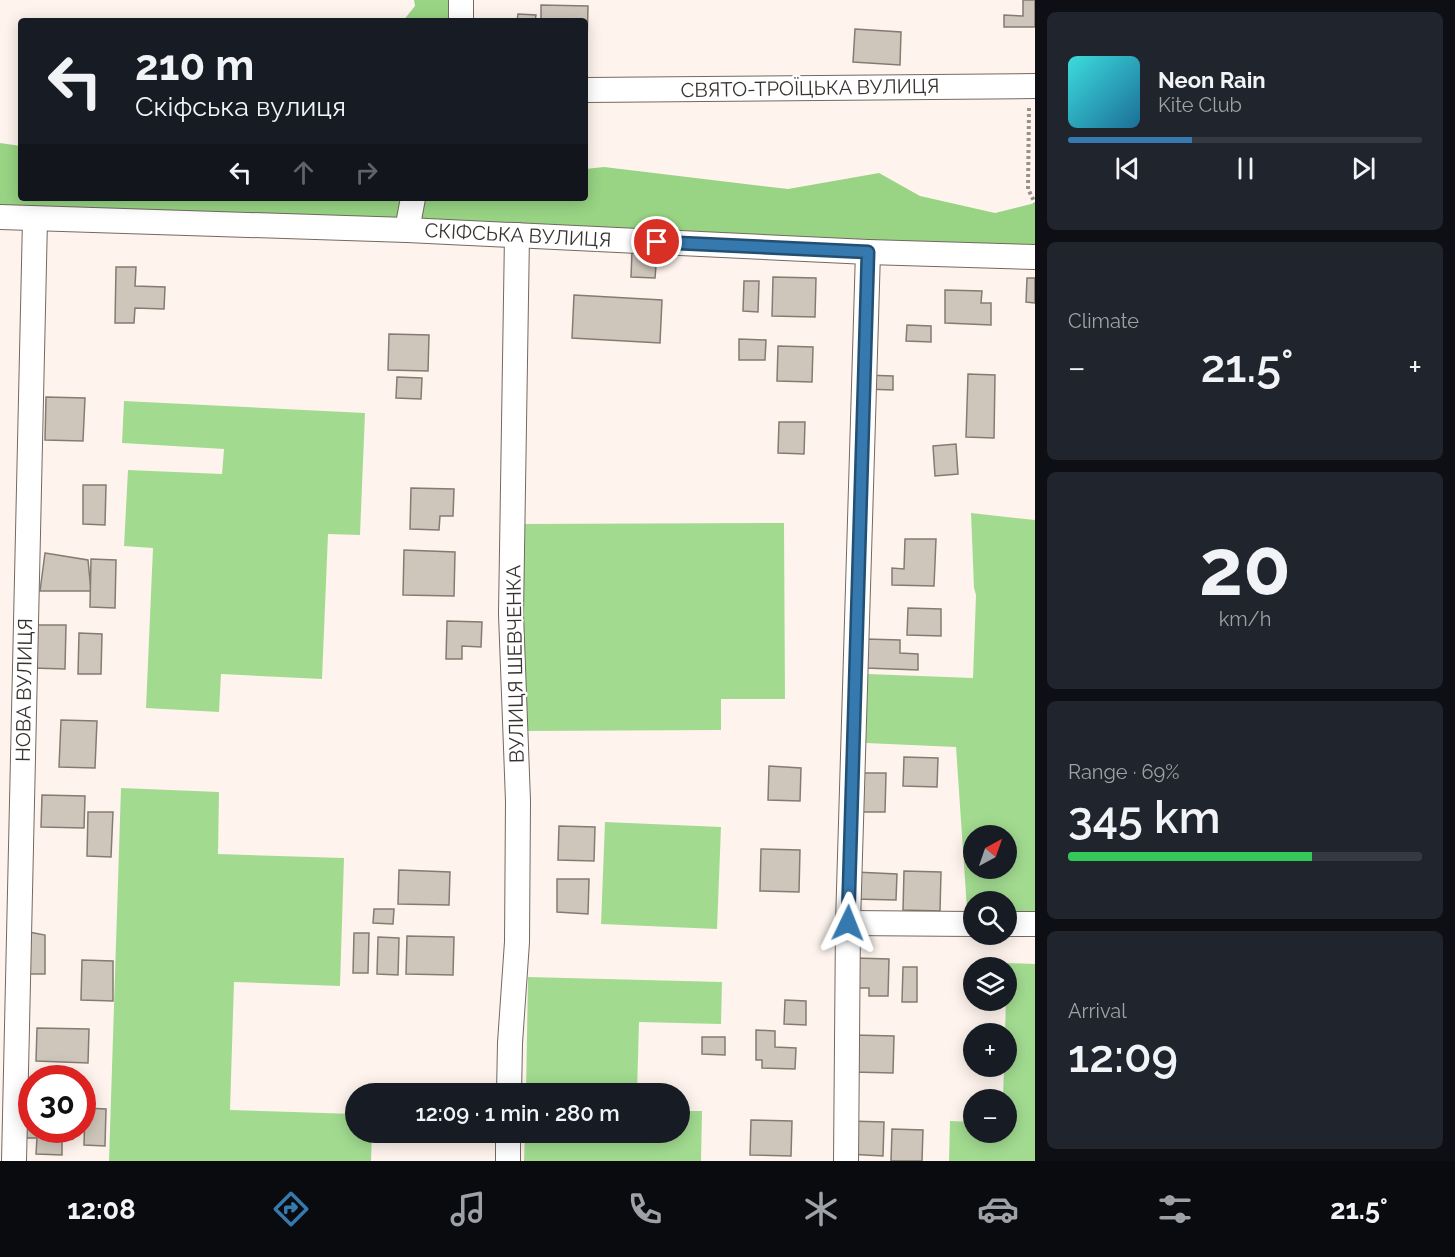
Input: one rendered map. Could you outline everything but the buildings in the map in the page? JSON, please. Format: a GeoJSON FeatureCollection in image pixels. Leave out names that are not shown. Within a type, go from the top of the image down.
{"type":"FeatureCollection","features":[{"type":"Feature","properties":{"kind":"street"},"geometry":{"type":"LineString","coordinates":[[461,0],[462,18]]}},
{"type":"Feature","properties":{"kind":"street","name":"СВЯТО-ТРОЇЦЬКА ВУЛИЦЯ"},"geometry":{"type":"LineString","coordinates":[[588,90],[1032,86]]}},
{"type":"Feature","properties":{"kind":"street"},"geometry":{"type":"LineString","coordinates":[[407,230],[412,201]]}},
{"type":"Feature","properties":{"kind":"street","name":"СКІФСЬКА ВУЛИЦЯ"},"geometry":{"type":"LineString","coordinates":[[0,217],[407,230],[868,252],[1035,257]]}},
{"type":"Feature","properties":{"kind":"street","name":"НОВА ВУЛИЦЯ"},"geometry":{"type":"LineString","coordinates":[[14,1161],[35,219]]}},
{"type":"Feature","properties":{"kind":"street","name":"ВУЛИЦЯ ШЕВЧЕНКА"},"geometry":{"type":"LineString","coordinates":[[509,1083],[517,942],[518,801],[512,614],[517,235]]}},
{"type":"Feature","properties":{"kind":"street"},"geometry":{"type":"LineString","coordinates":[[846,1161],[848,923],[868,252]]}},
{"type":"Feature","properties":{"kind":"street"},"geometry":{"type":"LineString","coordinates":[[848,923],[963,924]]}},
{"type":"Feature","properties":{"kind":"street"},"geometry":{"type":"LineString","coordinates":[[1017,924],[1035,924]]}},
{"type":"Feature","properties":{"kind":"street"},"geometry":{"type":"LineString","coordinates":[[508,1143],[508,1161]]}},
{"type":"Feature","properties":{"kind":"path"},"geometry":{"type":"LineString","coordinates":[[1032,86],[1028,189],[1035,203]]}},
{"type":"Feature","properties":{"kind":"green space"},"geometry":{"type":"Polygon","coordinates":[[[414,0],[461,0],[461,18],[405,18],[415,6],[414,0]]]}},
{"type":"Feature","properties":{"kind":"green space"},"geometry":{"type":"Polygon","coordinates":[[[0,143],[18,146],[18,201],[588,201],[588,169],[604,167],[788,189],[879,173],[920,196],[995,213],[1035,203],[1035,257],[0,212],[0,143]]]}},
{"type":"Feature","properties":{"kind":"green space"},"geometry":{"type":"Polygon","coordinates":[[[124,401],[365,413],[360,535],[328,534],[322,679],[221,674],[219,712],[146,708],[153,548],[124,546],[128,470],[222,474],[224,449],[122,443],[124,401]]]}},
{"type":"Feature","properties":{"kind":"green space"},"geometry":{"type":"Polygon","coordinates":[[[971,513],[1035,520],[1035,914],[1017,913],[1017,891],[966,891],[965,879],[1017,879],[1017,825],[963,825],[963,850],[956,747],[866,743],[868,674],[973,678],[976,595],[971,513]]]}},
{"type":"Feature","properties":{"kind":"green space"},"geometry":{"type":"Polygon","coordinates":[[[784,523],[785,699],[721,699],[721,730],[521,731],[520,524],[784,523]]]}},
{"type":"Feature","properties":{"kind":"green space"},"geometry":{"type":"Polygon","coordinates":[[[121,788],[219,792],[218,854],[344,858],[340,986],[234,982],[230,1110],[345,1114],[345,1143],[372,1143],[371,1161],[109,1161],[121,788]]]}},
{"type":"Feature","properties":{"kind":"green space"},"geometry":{"type":"Polygon","coordinates":[[[605,822],[721,827],[717,929],[601,924],[605,822]]]}},
{"type":"Feature","properties":{"kind":"green space"},"geometry":{"type":"Polygon","coordinates":[[[1017,963],[1035,964],[1035,1161],[949,1161],[950,1121],[963,1122],[963,1143],[1017,1143],[1017,1089],[1003,1089],[1004,1077],[1017,1077],[1017,1023],[1005,1023],[1006,1011],[1017,1011],[1017,963]]]}},
{"type":"Feature","properties":{"kind":"green space"},"geometry":{"type":"Polygon","coordinates":[[[528,977],[722,982],[721,1024],[639,1022],[637,1083],[526,1083],[528,977]]]}},
{"type":"Feature","properties":{"kind":"green space"},"geometry":{"type":"Polygon","coordinates":[[[690,1111],[702,1111],[701,1161],[524,1161],[525,1143],[690,1143],[690,1111]]]}},
{"type":"Feature","properties":{"kind":"route"},"geometry":{"type":"LineString","coordinates":[[657,242],[868,252],[848,923]]}}]}
